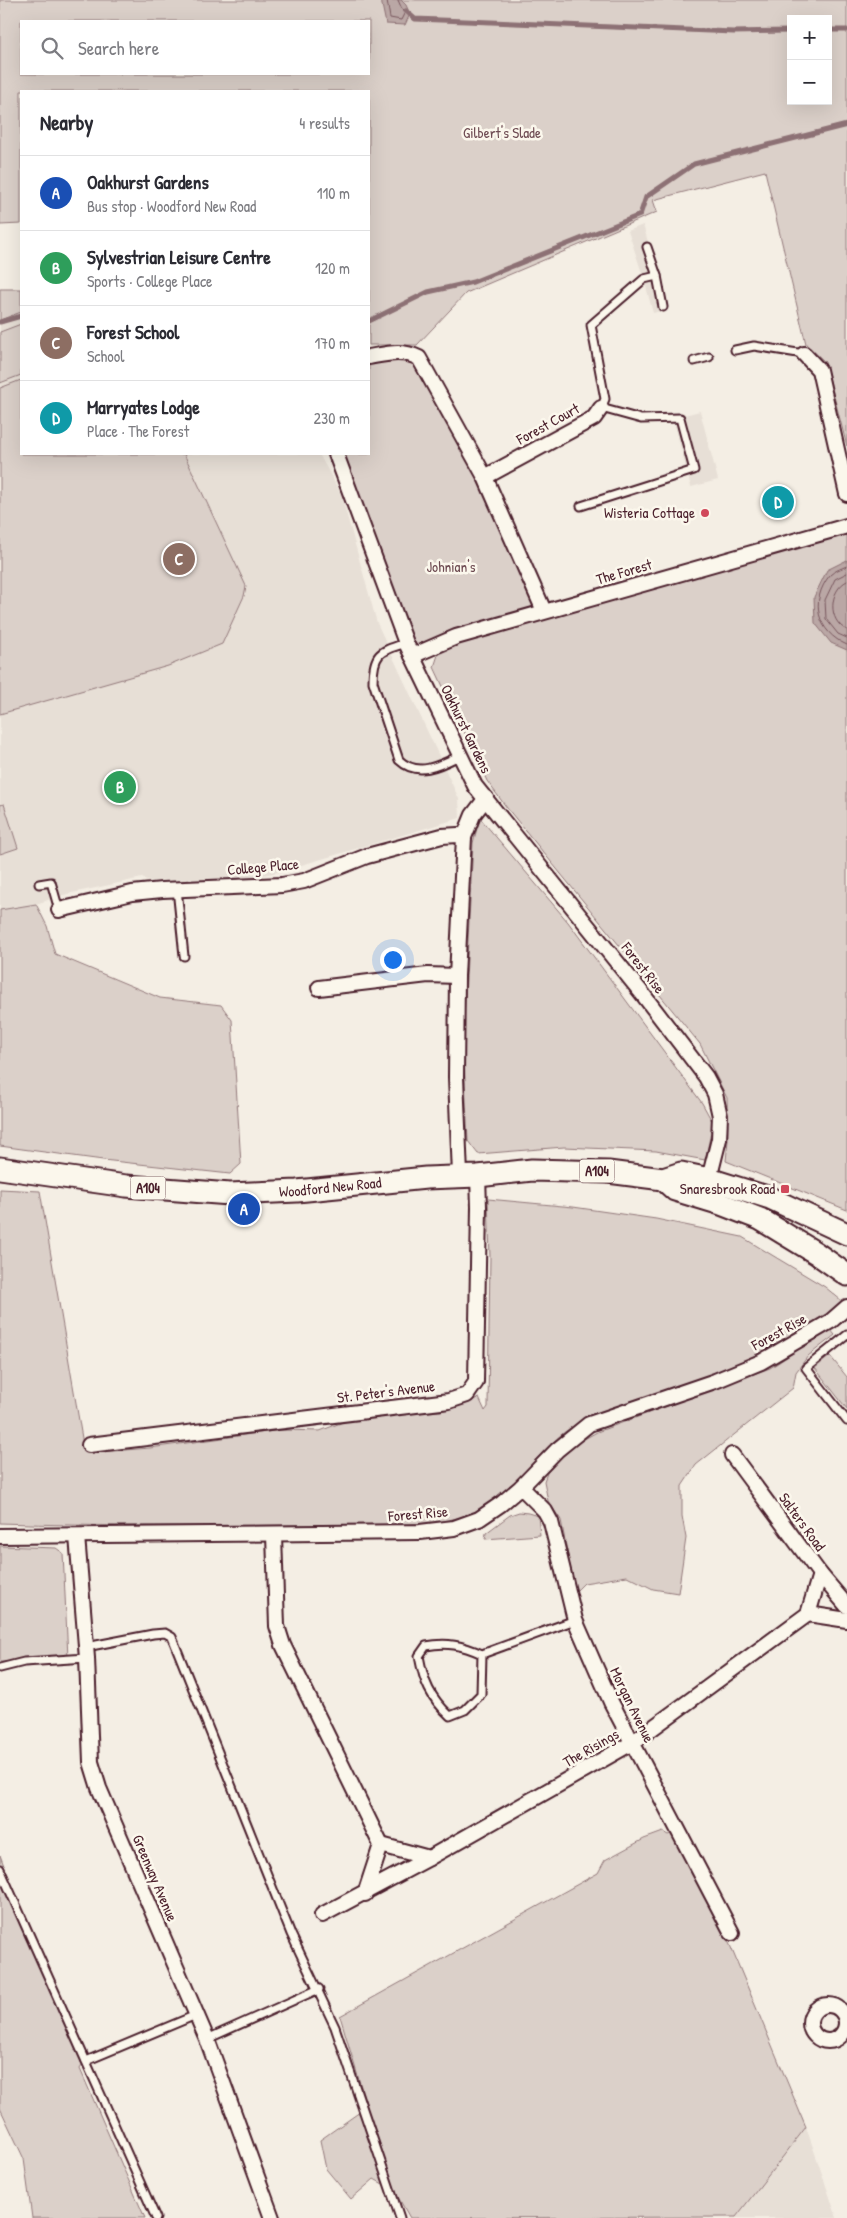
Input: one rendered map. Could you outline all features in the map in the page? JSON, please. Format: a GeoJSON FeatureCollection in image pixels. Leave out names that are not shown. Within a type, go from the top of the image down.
{"type":"FeatureCollection","features":[{"type":"Feature","properties":{"kind":"main road","name":"Woodford New Road"},"geometry":{"type":"LineString","coordinates":[[0,1168],[126,1186],[230,1194],[532,1170],[608,1172],[663,1179],[681,1173],[709,1179],[770,1198],[847,1234]]}},
{"type":"Feature","properties":{"kind":"main road","name":"Woodford New Road"},"geometry":{"type":"LineString","coordinates":[[663,1179],[675,1190],[722,1204],[760,1220],[816,1253],[847,1275]]}},
{"type":"Feature","properties":{"kind":"street"},"geometry":{"type":"LineString","coordinates":[[370,357],[400,352],[410,353],[419,358],[485,477],[544,611]]}},
{"type":"Feature","properties":{"kind":"street"},"geometry":{"type":"LineString","coordinates":[[804,354],[819,370],[847,494]]}},
{"type":"Feature","properties":{"kind":"street","name":"Forest Court"},"geometry":{"type":"LineString","coordinates":[[485,477],[594,418],[601,408]]}},
{"type":"Feature","properties":{"kind":"street","name":"Oakhurst Gardens"},"geometry":{"type":"LineString","coordinates":[[336,455],[412,656],[475,786],[486,798]]}},
{"type":"Feature","properties":{"kind":"street","name":"The Forest"},"geometry":{"type":"LineString","coordinates":[[412,656],[456,637],[847,526]]}},
{"type":"Feature","properties":{"kind":"street"},"geometry":{"type":"LineString","coordinates":[[469,1176],[456,1077],[457,976],[464,837],[473,815],[486,798]]}},
{"type":"Feature","properties":{"kind":"street","name":"Forest Rise"},"geometry":{"type":"LineString","coordinates":[[486,798],[641,992],[706,1077],[715,1094],[720,1116],[719,1139],[709,1179]]}},
{"type":"Feature","properties":{"kind":"street","name":"College Place"},"geometry":{"type":"LineString","coordinates":[[59,910],[132,893],[177,889],[282,885],[304,881],[367,856],[442,836],[458,835],[464,837]]}},
{"type":"Feature","properties":{"kind":"street"},"geometry":{"type":"LineString","coordinates":[[319,988],[428,976],[457,976]]}},
{"type":"Feature","properties":{"kind":"street","name":"St. Peter's Avenue"},"geometry":{"type":"LineString","coordinates":[[89,1445],[449,1401],[467,1395],[476,1382],[479,1207],[469,1176]]}},
{"type":"Feature","properties":{"kind":"street","name":"Forest Rise"},"geometry":{"type":"LineString","coordinates":[[0,1536],[274,1535],[420,1532],[454,1528],[478,1519],[501,1504],[521,1487],[557,1450],[589,1424],[715,1381],[762,1362],[844,1316]]}},
{"type":"Feature","properties":{"kind":"street","name":"Salters Road"},"geometry":{"type":"LineString","coordinates":[[732,1455],[820,1574],[847,1606]]}},
{"type":"Feature","properties":{"kind":"street","name":"Morgan Avenue"},"geometry":{"type":"LineString","coordinates":[[521,1487],[545,1511],[551,1522],[575,1620],[611,1702],[732,1933]]}},
{"type":"Feature","properties":{"kind":"street"},"geometry":{"type":"LineString","coordinates":[[274,1535],[278,1626],[283,1645],[381,1845],[365,1894]]}},
{"type":"Feature","properties":{"kind":"street","name":"Greenway Avenue"},"geometry":{"type":"LineString","coordinates":[[77,1536],[87,1652],[91,1762],[99,1788],[206,2039],[272,2218]]}},
{"type":"Feature","properties":{"kind":"street"},"geometry":{"type":"LineString","coordinates":[[820,1574],[808,1614],[847,1620]]}},
{"type":"Feature","properties":{"kind":"street","name":"The Risings"},"geometry":{"type":"LineString","coordinates":[[322,1915],[365,1894],[632,1744],[808,1614]]}},
{"type":"Feature","properties":{"kind":"street"},"geometry":{"type":"LineString","coordinates":[[381,1845],[429,1858]]}},
{"type":"Feature","properties":{"kind":"lane"},"geometry":{"type":"LineString","coordinates":[[646,247],[657,276],[663,307]]}},
{"type":"Feature","properties":{"kind":"lane","name":"Forest Court"},"geometry":{"type":"LineString","coordinates":[[601,408],[605,399],[591,325],[644,279],[657,276]]}},
{"type":"Feature","properties":{"kind":"lane"},"geometry":{"type":"LineString","coordinates":[[735,350],[754,346],[804,354]]}},
{"type":"Feature","properties":{"kind":"lane"},"geometry":{"type":"LineString","coordinates":[[694,361],[708,357]]}},
{"type":"Feature","properties":{"kind":"lane"},"geometry":{"type":"LineString","coordinates":[[581,506],[694,470],[680,418],[641,419],[601,408]]}},
{"type":"Feature","properties":{"kind":"lane"},"geometry":{"type":"LineString","coordinates":[[406,642],[381,652],[376,659],[373,669],[373,682],[399,760],[406,766],[416,770],[430,768],[461,755]]}},
{"type":"Feature","properties":{"kind":"lane"},"geometry":{"type":"LineString","coordinates":[[39,884],[51,882],[59,910]]}},
{"type":"Feature","properties":{"kind":"lane"},"geometry":{"type":"LineString","coordinates":[[177,889],[184,956]]}},
{"type":"Feature","properties":{"kind":"lane"},"geometry":{"type":"LineString","coordinates":[[847,1335],[806,1368],[847,1421]]}},
{"type":"Feature","properties":{"kind":"lane"},"geometry":{"type":"LineString","coordinates":[[482,1654],[481,1694],[465,1710],[450,1716],[437,1704],[424,1681],[419,1656],[426,1646],[444,1643],[465,1646],[482,1654],[575,1620]]}},
{"type":"Feature","properties":{"kind":"lane"},"geometry":{"type":"LineString","coordinates":[[0,1668],[24,1662],[87,1652],[153,1634],[165,1633],[172,1637],[291,1934],[319,1989],[335,2027],[400,2218]]}},
{"type":"Feature","properties":{"kind":"lane"},"geometry":{"type":"LineString","coordinates":[[0,1870],[156,2218]]}},
{"type":"Feature","properties":{"kind":"lane"},"geometry":{"type":"LineString","coordinates":[[206,2039],[319,1989]]}},
{"type":"Feature","properties":{"kind":"lane"},"geometry":{"type":"LineString","coordinates":[[86,2061],[196,2015]]}},
{"type":"Feature","properties":{"kind":"shaded area"},"geometry":{"type":"Polygon","coordinates":[[[643,225],[668,309],[653,313],[628,231],[643,225]]]}},
{"type":"Feature","properties":{"kind":"shaded area"},"geometry":{"type":"Polygon","coordinates":[[[20,312],[20,455],[320,455],[341,494],[377,623],[459,799],[460,818],[278,872],[217,884],[151,882],[142,878],[63,895],[36,904],[0,910],[0,320],[20,312]]]}},
{"type":"Feature","properties":{"kind":"shaded area"},"geometry":{"type":"Polygon","coordinates":[[[700,411],[718,480],[691,487],[673,418],[700,411]]]}},
{"type":"Feature","properties":{"kind":"shaded area"},"geometry":{"type":"Polygon","coordinates":[[[806,2127],[837,2218],[734,2218],[736,2217],[806,2127]]]}},
{"type":"Feature","properties":{"kind":"green space","name":"Gilbert's Slade"},"geometry":{"type":"Polygon","coordinates":[[[0,0],[847,0],[847,446],[825,362],[806,344],[765,171],[653,200],[657,212],[466,293],[417,345],[370,345],[370,90],[20,90],[20,224],[0,225],[0,0]]]}},
{"type":"Feature","properties":{"kind":"green space"},"geometry":{"type":"Polygon","coordinates":[[[0,289],[20,289],[20,312],[0,320],[0,289]]]}},
{"type":"Feature","properties":{"kind":"green space"},"geometry":{"type":"Polygon","coordinates":[[[20,324],[20,375],[0,383],[0,332],[20,324]]]}},
{"type":"Feature","properties":{"kind":"green space","name":"Johnian's"},"geometry":{"type":"Polygon","coordinates":[[[370,357],[419,358],[544,611],[412,656],[336,455],[370,455],[370,357]]]}},
{"type":"Feature","properties":{"kind":"green space"},"geometry":{"type":"Polygon","coordinates":[[[20,380],[20,455],[184,455],[246,586],[244,596],[222,644],[168,666],[0,714],[0,388],[20,380]]]}},
{"type":"Feature","properties":{"kind":"green space"},"geometry":{"type":"Polygon","coordinates":[[[847,533],[847,1210],[726,1161],[728,1140],[727,1098],[700,1044],[487,781],[434,667],[439,652],[452,642],[847,533]]]}},
{"type":"Feature","properties":{"kind":"green space"},"geometry":{"type":"Polygon","coordinates":[[[4,804],[18,848],[0,854],[0,805],[4,804]]]}},
{"type":"Feature","properties":{"kind":"green space"},"geometry":{"type":"Polygon","coordinates":[[[480,818],[568,922],[702,1103],[713,1123],[705,1160],[656,1151],[564,1147],[478,1154],[468,1141],[463,1038],[473,843],[480,818]]]}},
{"type":"Feature","properties":{"kind":"green space"},"geometry":{"type":"Polygon","coordinates":[[[36,904],[47,926],[55,954],[160,998],[221,1005],[232,1020],[241,1164],[230,1174],[0,1146],[0,910],[36,904]]]}},
{"type":"Feature","properties":{"kind":"green space"},"geometry":{"type":"Polygon","coordinates":[[[0,1189],[40,1191],[84,1450],[87,1453],[150,1448],[281,1430],[320,1431],[356,1417],[441,1411],[479,1398],[485,1411],[488,1407],[490,1257],[488,1199],[573,1207],[656,1219],[742,1237],[825,1287],[842,1301],[819,1320],[803,1330],[726,1369],[602,1413],[571,1427],[543,1452],[492,1504],[477,1512],[459,1518],[395,1525],[116,1526],[0,1523],[0,1189]]]}},
{"type":"Feature","properties":{"kind":"green space"},"geometry":{"type":"Polygon","coordinates":[[[830,1329],[835,1335],[808,1356],[796,1372],[793,1388],[696,1465],[682,1486],[682,1516],[686,1538],[678,1593],[653,1589],[627,1576],[584,1583],[575,1592],[561,1520],[548,1501],[544,1481],[547,1473],[566,1453],[579,1442],[597,1432],[770,1368],[830,1329]]]}},
{"type":"Feature","properties":{"kind":"green space"},"geometry":{"type":"Polygon","coordinates":[[[830,1356],[847,1377],[847,1409],[815,1368],[830,1356]]]}},
{"type":"Feature","properties":{"kind":"green space"},"geometry":{"type":"Polygon","coordinates":[[[519,1512],[538,1516],[540,1535],[485,1539],[486,1533],[510,1515],[519,1512]]]}},
{"type":"Feature","properties":{"kind":"green space"},"geometry":{"type":"Polygon","coordinates":[[[0,1546],[56,1548],[63,1553],[68,1658],[0,1662],[0,1546]]]}},
{"type":"Feature","properties":{"kind":"green space"},"geometry":{"type":"Polygon","coordinates":[[[663,1832],[668,1835],[672,1833],[730,1945],[806,2127],[736,2217],[410,2218],[394,2190],[374,2179],[351,2199],[326,2169],[320,2140],[367,2107],[340,2016],[598,1873],[605,1860],[644,1839],[663,1832]]]}},
{"type":"Feature","properties":{"kind":"green space"},"geometry":{"type":"Polygon","coordinates":[[[0,1855],[18,1904],[69,2015],[84,2062],[80,2069],[145,2218],[32,2218],[24,2159],[0,2108],[0,1855]]]}},
{"type":"Feature","properties":{"kind":"water"},"geometry":{"type":"Polygon","coordinates":[[[381,0],[401,0],[406,5],[410,14],[405,25],[386,24],[381,0]]]}},
{"type":"Feature","properties":{"kind":"water"},"geometry":{"type":"Polygon","coordinates":[[[847,560],[847,650],[831,643],[815,623],[814,597],[827,570],[847,560]]]}},
{"type":"Feature","properties":{"kind":"waterway"},"geometry":{"type":"LineString","coordinates":[[406,11],[415,19],[734,32],[787,31]]}},
{"type":"Feature","properties":{"kind":"waterway"},"geometry":{"type":"LineString","coordinates":[[832,30],[847,30]]}},
{"type":"Feature","properties":{"kind":"waterway"},"geometry":{"type":"LineString","coordinates":[[370,321],[428,292],[473,282],[640,215],[646,197],[694,164],[847,125]]}},
{"type":"Feature","properties":{"kind":"waterway"},"geometry":{"type":"LineString","coordinates":[[0,322],[20,316]]}},
{"type":"Feature","properties":{"kind":"place","name":"Marryates Lodge"},"geometry":{"type":"Point","coordinates":[778,502]}},
{"type":"Feature","properties":{"kind":"place","name":"Wisteria Cottage"},"geometry":{"type":"Point","coordinates":[705,513]}},
{"type":"Feature","properties":{"kind":"place","name":"Forest School"},"geometry":{"type":"Point","coordinates":[179,559]}},
{"type":"Feature","properties":{"kind":"place","name":"Sylvestrian Leisure Centre"},"geometry":{"type":"Point","coordinates":[120,787]}},
{"type":"Feature","properties":{"kind":"place","name":"Snaresbrook Road"},"geometry":{"type":"Point","coordinates":[785,1189]}},
{"type":"Feature","properties":{"kind":"place","name":"Oakhurst Gardens"},"geometry":{"type":"Point","coordinates":[244,1209]}}]}
